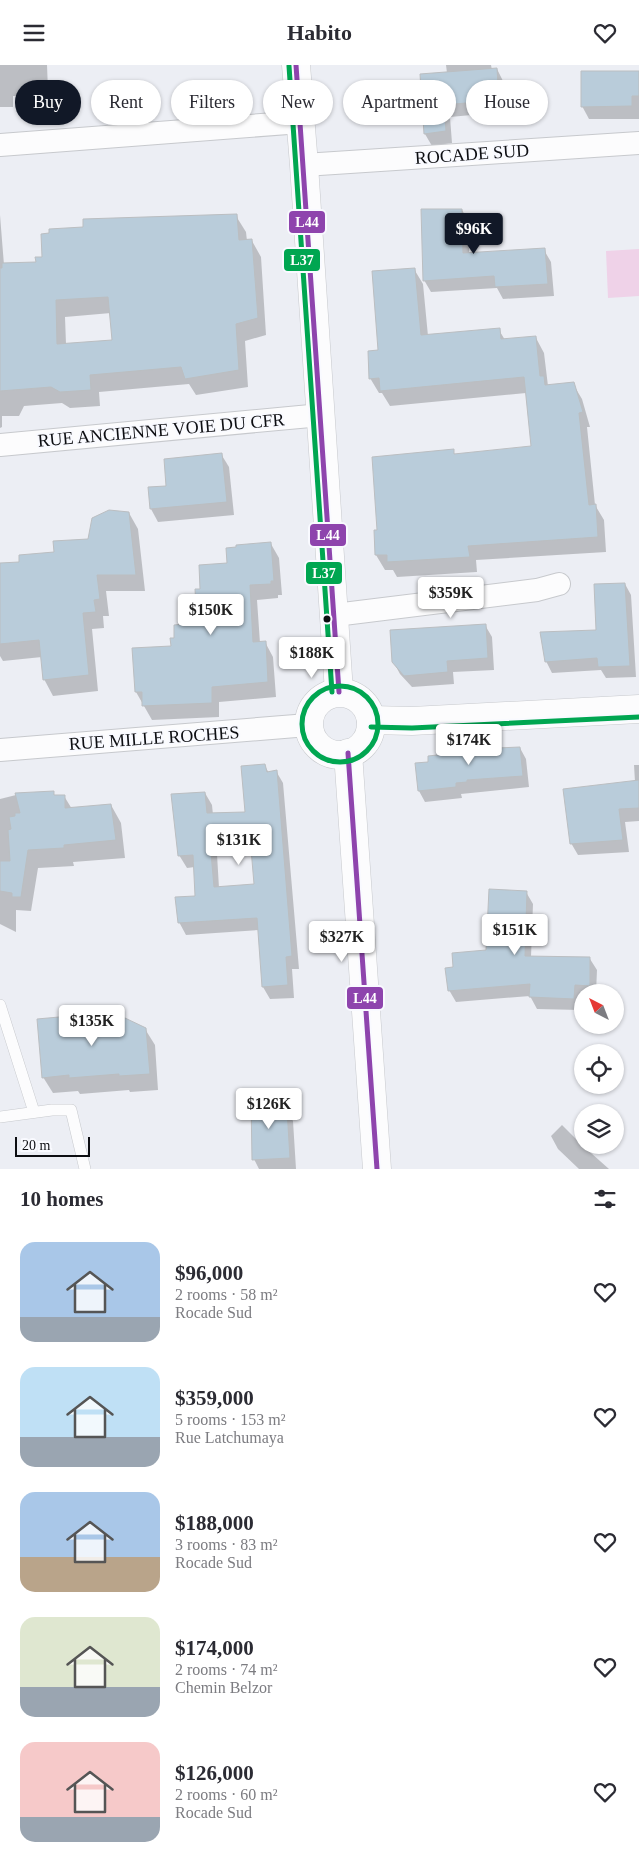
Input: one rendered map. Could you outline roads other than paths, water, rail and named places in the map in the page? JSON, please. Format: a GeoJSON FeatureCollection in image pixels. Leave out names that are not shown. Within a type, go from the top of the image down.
{"type":"FeatureCollection","features":[{"type":"Feature","properties":{"kind":"main road"},"geometry":{"type":"LineString","coordinates":[[296,65],[297,80]]}},
{"type":"Feature","properties":{"kind":"main road"},"geometry":{"type":"LineString","coordinates":[[300,125],[339,692]]}},
{"type":"Feature","properties":{"kind":"main road"},"geometry":{"type":"LineString","coordinates":[[339,692],[348,694],[364,704],[371,720],[368,737],[363,745],[348,753],[339,755],[321,749],[314,742],[308,725],[314,706],[329,694],[339,692]]}},
{"type":"Feature","properties":{"kind":"main road"},"geometry":{"type":"LineString","coordinates":[[371,720],[412,721],[639,709]]}},
{"type":"Feature","properties":{"kind":"main road"},"geometry":{"type":"LineString","coordinates":[[348,753],[377,1169]]}},
{"type":"Feature","properties":{"kind":"street"},"geometry":{"type":"LineString","coordinates":[[0,145],[263,125]]}},
{"type":"Feature","properties":{"kind":"street","name":"ROCADE SUD"},"geometry":{"type":"LineString","coordinates":[[304,165],[639,143]]}},
{"type":"Feature","properties":{"kind":"street","name":"RUE ANCIENNE VOIE DU CFR"},"geometry":{"type":"LineString","coordinates":[[0,445],[321,415]]}},
{"type":"Feature","properties":{"kind":"street"},"geometry":{"type":"LineString","coordinates":[[335,615],[537,590],[559,584]]}},
{"type":"Feature","properties":{"kind":"street","name":"RUE MILLE ROCHES"},"geometry":{"type":"LineString","coordinates":[[0,750],[308,725]]}},
{"type":"Feature","properties":{"kind":"lane"},"geometry":{"type":"LineString","coordinates":[[0,1005],[34,1112]]}},
{"type":"Feature","properties":{"kind":"lane"},"geometry":{"type":"LineString","coordinates":[[0,1117],[52,1109],[70,1110],[85,1169]]}}]}
